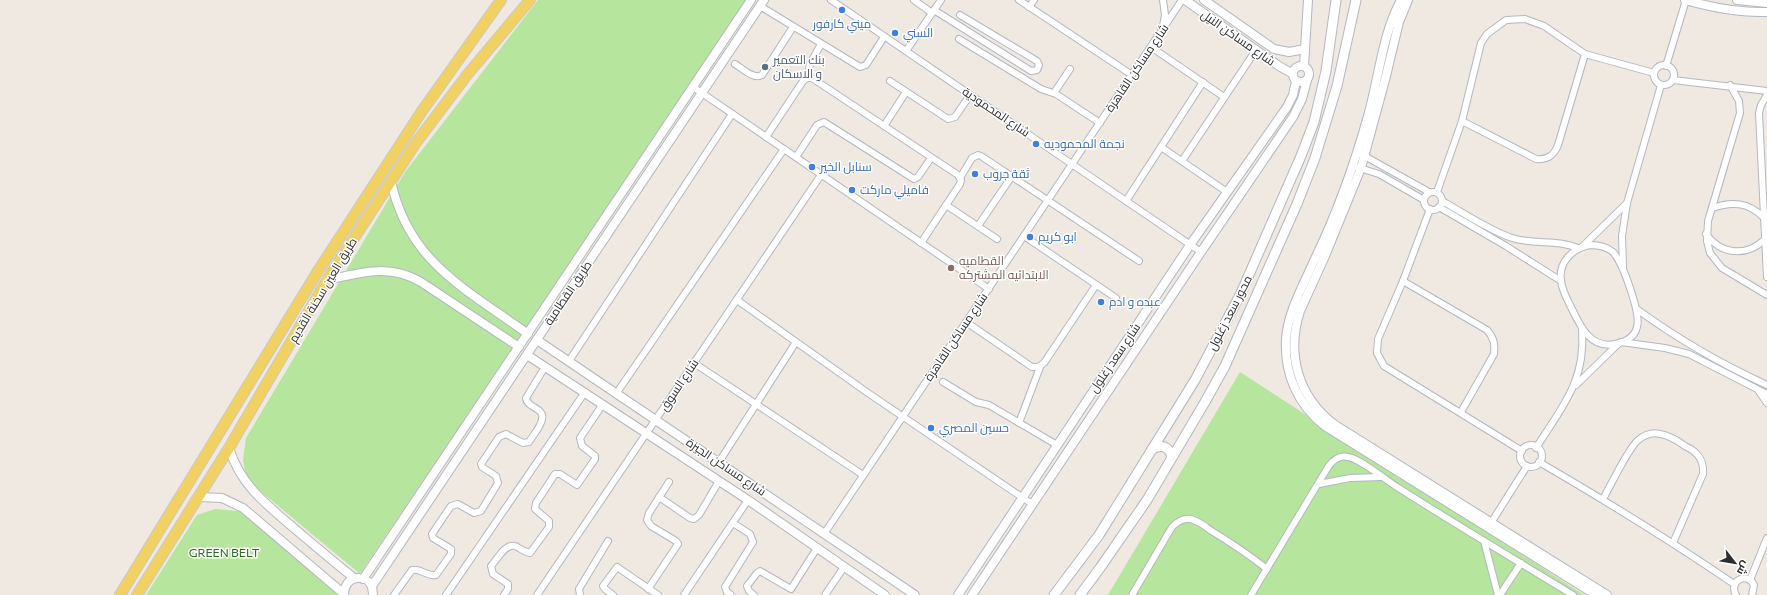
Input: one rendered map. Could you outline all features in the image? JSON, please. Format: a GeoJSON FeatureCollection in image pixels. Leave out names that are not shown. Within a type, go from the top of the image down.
{"type":"FeatureCollection","features":[{"type":"Feature","properties":{"kind":"main road","name":"طريق العين سخنة القديم"},"geometry":{"type":"LineString","coordinates":[[120,595],[318,270],[422,111],[501,0]]}},
{"type":"Feature","properties":{"kind":"main road","name":"طريق العين سخنة القديم"},"geometry":{"type":"LineString","coordinates":[[137,595],[229,448],[327,280],[415,144],[451,96],[530,0]]}},
{"type":"Feature","properties":{"kind":"main road","name":"محور سعد زغلول"},"geometry":{"type":"LineString","coordinates":[[1054,595],[1095,540],[1195,380],[1222,330],[1261,248],[1301,156],[1321,97],[1336,0]]}},
{"type":"Feature","properties":{"kind":"main road","name":"محور سعد زغلول"},"geometry":{"type":"LineString","coordinates":[[1080,595],[1124,534],[1205,402],[1225,366],[1297,204],[1327,121],[1337,86],[1356,0]]}},
{"type":"Feature","properties":{"kind":"main road"},"geometry":{"type":"LineString","coordinates":[[1152,449],[1158,446],[1164,447],[1170,450],[1172,456]]}},
{"type":"Feature","properties":{"kind":"street","name":"طريق القطامية"},"geometry":{"type":"LineString","coordinates":[[363,579],[751,0]]}},
{"type":"Feature","properties":{"kind":"street","name":"شارع المحمودية"},"geometry":{"type":"LineString","coordinates":[[831,0],[1201,252]]}},
{"type":"Feature","properties":{"kind":"street"},"geometry":{"type":"LineString","coordinates":[[914,0],[1031,71],[1037,70],[1039,65],[1037,61],[960,15]]}},
{"type":"Feature","properties":{"kind":"street"},"geometry":{"type":"LineString","coordinates":[[906,51],[941,0]]}},
{"type":"Feature","properties":{"kind":"street"},"geometry":{"type":"LineString","coordinates":[[1019,0],[1132,75]]}},
{"type":"Feature","properties":{"kind":"street"},"geometry":{"type":"LineString","coordinates":[[1029,7],[1034,0]]}},
{"type":"Feature","properties":{"kind":"street"},"geometry":{"type":"LineString","coordinates":[[1162,30],[1165,15],[1163,0]]}},
{"type":"Feature","properties":{"kind":"street","name":"شارع مساكن القاهرة"},"geometry":{"type":"LineString","coordinates":[[824,534],[1183,0]]}},
{"type":"Feature","properties":{"kind":"street","name":"شارع مساكن النيل"},"geometry":{"type":"LineString","coordinates":[[1183,0],[1294,78]]}},
{"type":"Feature","properties":{"kind":"street","name":"شارع مساكن النيل"},"geometry":{"type":"LineString","coordinates":[[1204,0],[1274,49],[1289,52],[1305,49]]}},
{"type":"Feature","properties":{"kind":"street"},"geometry":{"type":"LineString","coordinates":[[1304,66],[1296,68],[1294,78],[1302,82],[1307,80],[1309,72],[1304,66],[1308,0]]}},
{"type":"Feature","properties":{"kind":"street"},"geometry":{"type":"LineString","coordinates":[[1361,153],[1388,32],[1401,0]]}},
{"type":"Feature","properties":{"kind":"street"},"geometry":{"type":"LineString","coordinates":[[1408,0],[1399,22],[1385,80],[1330,245],[1296,323],[1294,351],[1299,379],[1314,405],[1335,425],[1596,595]]}},
{"type":"Feature","properties":{"kind":"street"},"geometry":{"type":"LineString","coordinates":[[1666,66],[1686,0],[1722,8],[1767,12]]}},
{"type":"Feature","properties":{"kind":"street"},"geometry":{"type":"LineString","coordinates":[[1737,0],[1767,3]]}},
{"type":"Feature","properties":{"kind":"street"},"geometry":{"type":"LineString","coordinates":[[762,3],[793,27],[860,67],[866,65],[884,37]]}},
{"type":"Feature","properties":{"kind":"street","name":"طريق القطامية"},"geometry":{"type":"LineString","coordinates":[[374,592],[527,354],[762,3]]}},
{"type":"Feature","properties":{"kind":"street"},"geometry":{"type":"LineString","coordinates":[[1437,192],[1462,121],[1481,43],[1487,34],[1506,20],[1525,19],[1539,24],[1585,54],[1654,73]]}},
{"type":"Feature","properties":{"kind":"street"},"geometry":{"type":"LineString","coordinates":[[736,64],[754,76],[760,77],[793,27]]}},
{"type":"Feature","properties":{"kind":"street"},"geometry":{"type":"LineString","coordinates":[[959,39],[1041,89],[1054,93],[1100,123]]}},
{"type":"Feature","properties":{"kind":"street"},"geometry":{"type":"LineString","coordinates":[[993,47],[998,39]]}},
{"type":"Feature","properties":{"kind":"street"},"geometry":{"type":"LineString","coordinates":[[766,137],[803,81],[807,78],[810,64],[821,44]]}},
{"type":"Feature","properties":{"kind":"street"},"geometry":{"type":"LineString","coordinates":[[1151,47],[1224,97]]}},
{"type":"Feature","properties":{"kind":"street"},"geometry":{"type":"LineString","coordinates":[[1182,160],[1256,50]]}},
{"type":"Feature","properties":{"kind":"street"},"geometry":{"type":"LineString","coordinates":[[1462,121],[1536,159],[1540,160],[1550,157],[1554,154],[1558,145],[1585,54]]}},
{"type":"Feature","properties":{"kind":"street"},"geometry":{"type":"LineString","coordinates":[[1673,80],[1673,71],[1666,66],[1660,66],[1654,73],[1654,79],[1661,85],[1666,85],[1673,80],[1730,85],[1767,91]]}},
{"type":"Feature","properties":{"kind":"street"},"geometry":{"type":"LineString","coordinates":[[1054,93],[1070,69]]}},
{"type":"Feature","properties":{"kind":"street"},"geometry":{"type":"LineString","coordinates":[[807,78],[815,79],[960,178]]}},
{"type":"Feature","properties":{"kind":"street","name":"شارع سعد زغلول"},"geometry":{"type":"LineString","coordinates":[[958,595],[1190,245],[1290,101],[1294,78]]}},
{"type":"Feature","properties":{"kind":"street","name":"شارع سعد زغلول"},"geometry":{"type":"LineString","coordinates":[[972,595],[1201,252],[1282,134],[1300,105],[1307,80]]}},
{"type":"Feature","properties":{"kind":"street"},"geometry":{"type":"LineString","coordinates":[[890,81],[950,120],[955,117],[970,95]]}},
{"type":"Feature","properties":{"kind":"street"},"geometry":{"type":"LineString","coordinates":[[1126,201],[1203,82]]}},
{"type":"Feature","properties":{"kind":"street"},"geometry":{"type":"LineString","coordinates":[[1623,269],[1622,236],[1627,203],[1661,85]]}},
{"type":"Feature","properties":{"kind":"street"},"geometry":{"type":"LineString","coordinates":[[1730,85],[1740,101],[1740,114],[1708,221],[1706,234],[1708,247],[1717,264],[1727,272],[1767,295]]}},
{"type":"Feature","properties":{"kind":"street"},"geometry":{"type":"LineString","coordinates":[[693,87],[989,289]]}},
{"type":"Feature","properties":{"kind":"street"},"geometry":{"type":"LineString","coordinates":[[884,126],[906,92]]}},
{"type":"Feature","properties":{"kind":"street"},"geometry":{"type":"LineString","coordinates":[[1767,95],[1761,105],[1759,113],[1767,277]]}},
{"type":"Feature","properties":{"kind":"street"},"geometry":{"type":"LineString","coordinates":[[569,361],[732,114]]}},
{"type":"Feature","properties":{"kind":"street"},"geometry":{"type":"LineString","coordinates":[[796,157],[817,125],[824,122],[913,179],[918,177],[931,158]]}},
{"type":"Feature","properties":{"kind":"street"},"geometry":{"type":"LineString","coordinates":[[1273,127],[1282,134]]}},
{"type":"Feature","properties":{"kind":"street"},"geometry":{"type":"LineString","coordinates":[[1161,147],[1227,192]]}},
{"type":"Feature","properties":{"kind":"street"},"geometry":{"type":"LineString","coordinates":[[616,394],[784,149]]}},
{"type":"Feature","properties":{"kind":"street"},"geometry":{"type":"LineString","coordinates":[[1357,167],[1383,176],[1424,200],[1426,207],[1430,209],[1437,209],[1441,204],[1441,196],[1437,192],[1429,192],[1361,153]]}},
{"type":"Feature","properties":{"kind":"street"},"geometry":{"type":"LineString","coordinates":[[921,243],[960,184],[960,178],[972,158],[978,155],[1139,260]]}},
{"type":"Feature","properties":{"kind":"street","name":"شارع السوق"},"geometry":{"type":"LineString","coordinates":[[537,595],[821,175]]}},
{"type":"Feature","properties":{"kind":"street"},"geometry":{"type":"LineString","coordinates":[[978,226],[1012,176]]}},
{"type":"Feature","properties":{"kind":"street"},"geometry":{"type":"LineString","coordinates":[[391,181],[397,205],[405,224],[418,245],[430,260],[444,274],[528,334]]}},
{"type":"Feature","properties":{"kind":"street"},"geometry":{"type":"LineString","coordinates":[[1424,200],[1429,192]]}},
{"type":"Feature","properties":{"kind":"street"},"geometry":{"type":"LineString","coordinates":[[1627,203],[1581,247],[1570,254],[1564,262],[1561,271],[1563,290],[1582,330],[1594,341],[1604,345],[1620,343],[1665,348],[1685,353],[1767,394]]}},
{"type":"Feature","properties":{"kind":"street"},"geometry":{"type":"LineString","coordinates":[[1712,208],[1730,203],[1741,204],[1751,208],[1764,218]]}},
{"type":"Feature","properties":{"kind":"street"},"geometry":{"type":"LineString","coordinates":[[1441,204],[1512,238],[1527,241],[1563,243],[1581,247],[1598,245],[1607,248],[1618,258],[1623,269],[1638,310],[1638,328],[1634,334],[1620,343],[1574,387],[1536,448]]}},
{"type":"Feature","properties":{"kind":"street"},"geometry":{"type":"LineString","coordinates":[[1441,204],[1561,281]]}},
{"type":"Feature","properties":{"kind":"street"},"geometry":{"type":"LineString","coordinates":[[946,205],[997,239]]}},
{"type":"Feature","properties":{"kind":"street"},"geometry":{"type":"LineString","coordinates":[[1430,209],[1403,281],[1378,339],[1377,353],[1379,360],[1384,366],[1461,412],[1522,451]]}},
{"type":"Feature","properties":{"kind":"street"},"geometry":{"type":"LineString","coordinates":[[1706,234],[1718,246],[1734,252],[1751,249],[1765,239]]}},
{"type":"Feature","properties":{"kind":"street"},"geometry":{"type":"LineString","coordinates":[[1024,236],[1116,298]]}},
{"type":"Feature","properties":{"kind":"street"},"geometry":{"type":"LineString","coordinates":[[327,280],[377,270],[407,274],[519,347]]}},
{"type":"Feature","properties":{"kind":"street"},"geometry":{"type":"LineString","coordinates":[[1403,281],[1487,330],[1493,337],[1495,346],[1494,354],[1461,412]]}},
{"type":"Feature","properties":{"kind":"street"},"geometry":{"type":"LineString","coordinates":[[1019,423],[1040,367],[1096,285]]}},
{"type":"Feature","properties":{"kind":"street"},"geometry":{"type":"LineString","coordinates":[[737,300],[868,393],[1032,504]]}},
{"type":"Feature","properties":{"kind":"street"},"geometry":{"type":"LineString","coordinates":[[1638,310],[1667,331],[1700,351],[1767,385]]}},
{"type":"Feature","properties":{"kind":"street"},"geometry":{"type":"LineString","coordinates":[[966,322],[1032,367],[1040,367]]}},
{"type":"Feature","properties":{"kind":"street"},"geometry":{"type":"LineString","coordinates":[[1574,387],[1582,359],[1582,330]]}},
{"type":"Feature","properties":{"kind":"street","name":"شارع مساكن الجيزة"},"geometry":{"type":"LineString","coordinates":[[537,340],[915,595]]}},
{"type":"Feature","properties":{"kind":"street"},"geometry":{"type":"LineString","coordinates":[[719,462],[796,342]]}},
{"type":"Feature","properties":{"kind":"street","name":"شارع مساكن الجيزة"},"geometry":{"type":"LineString","coordinates":[[527,354],[646,434],[720,481],[885,595]]}},
{"type":"Feature","properties":{"kind":"street"},"geometry":{"type":"LineString","coordinates":[[694,363],[864,475]]}},
{"type":"Feature","properties":{"kind":"street"},"geometry":{"type":"LineString","coordinates":[[394,595],[412,570],[418,570],[430,576],[436,575],[451,556],[451,550],[434,538],[432,534],[451,506],[458,504],[474,513],[481,511],[498,481],[496,476],[482,467],[481,464],[500,437],[506,434],[523,443],[529,442],[543,417],[540,411],[528,403],[526,398],[545,367]]}},
{"type":"Feature","properties":{"kind":"street"},"geometry":{"type":"LineString","coordinates":[[943,382],[976,402],[989,405],[1057,445]]}},
{"type":"Feature","properties":{"kind":"street"},"geometry":{"type":"LineString","coordinates":[[1758,390],[1767,403]]}},
{"type":"Feature","properties":{"kind":"street"},"geometry":{"type":"LineString","coordinates":[[446,595],[585,392]]}},
{"type":"Feature","properties":{"kind":"street"},"geometry":{"type":"LineString","coordinates":[[504,595],[508,589],[508,584],[493,574],[492,566],[506,548],[510,546],[516,546],[530,553],[549,528],[549,521],[535,509],[536,503],[555,474],[560,474],[577,485],[595,458],[595,456],[582,446],[580,438],[603,404]]}},
{"type":"Feature","properties":{"kind":"street"},"geometry":{"type":"LineString","coordinates":[[1602,499],[1634,444],[1643,437],[1653,433],[1664,434],[1692,449],[1702,460],[1704,467],[1703,474],[1673,543]]}},
{"type":"Feature","properties":{"kind":"street"},"geometry":{"type":"LineString","coordinates":[[1530,446],[1536,448],[1541,456],[1539,462],[1534,466],[1527,466],[1520,460],[1522,451],[1530,446]]}},
{"type":"Feature","properties":{"kind":"street"},"geometry":{"type":"LineString","coordinates":[[229,448],[239,472],[254,492],[354,578],[363,579],[374,592]]}},
{"type":"Feature","properties":{"kind":"street"},"geometry":{"type":"LineString","coordinates":[[1251,595],[1332,462],[1343,456],[1355,459],[1381,477],[1521,563],[1566,593],[1573,595]]}},
{"type":"Feature","properties":{"kind":"street"},"geometry":{"type":"LineString","coordinates":[[1539,462],[1673,543],[1734,584]]}},
{"type":"Feature","properties":{"kind":"street"},"geometry":{"type":"LineString","coordinates":[[1490,526],[1527,466]]}},
{"type":"Feature","properties":{"kind":"street"},"geometry":{"type":"LineString","coordinates":[[1319,484],[1350,478],[1381,477]]}},
{"type":"Feature","properties":{"kind":"street"},"geometry":{"type":"LineString","coordinates":[[659,497],[690,518],[694,519],[699,515],[720,481]]}},
{"type":"Feature","properties":{"kind":"street"},"geometry":{"type":"LineString","coordinates":[[648,588],[678,544],[676,541],[651,526],[647,520],[649,512],[669,482]]}},
{"type":"Feature","properties":{"kind":"street"},"geometry":{"type":"LineString","coordinates":[[199,496],[222,498],[243,508],[344,594],[347,584],[354,578]]}},
{"type":"Feature","properties":{"kind":"street"},"geometry":{"type":"LineString","coordinates":[[684,595],[748,500]]}},
{"type":"Feature","properties":{"kind":"street"},"geometry":{"type":"LineString","coordinates":[[1132,595],[1172,527],[1175,523],[1185,519],[1190,519],[1200,523],[1227,540],[1267,569]]}},
{"type":"Feature","properties":{"kind":"street"},"geometry":{"type":"LineString","coordinates":[[731,595],[727,592],[726,587],[753,542],[750,534],[733,523]]}},
{"type":"Feature","properties":{"kind":"street"},"geometry":{"type":"LineString","coordinates":[[1490,526],[1607,595]]}},
{"type":"Feature","properties":{"kind":"street"},"geometry":{"type":"LineString","coordinates":[[1750,580],[1767,538]]}},
{"type":"Feature","properties":{"kind":"street"},"geometry":{"type":"LineString","coordinates":[[580,595],[579,589],[608,541]]}},
{"type":"Feature","properties":{"kind":"street"},"geometry":{"type":"LineString","coordinates":[[1484,541],[1499,595]]}},
{"type":"Feature","properties":{"kind":"street"},"geometry":{"type":"LineString","coordinates":[[754,595],[749,591],[747,586],[760,571],[791,589],[817,548]]}},
{"type":"Feature","properties":{"kind":"street"},"geometry":{"type":"LineString","coordinates":[[1499,595],[1521,563]]}},
{"type":"Feature","properties":{"kind":"street"},"geometry":{"type":"LineString","coordinates":[[613,595],[605,589],[604,586],[617,567],[658,595]]}},
{"type":"Feature","properties":{"kind":"street"},"geometry":{"type":"LineString","coordinates":[[825,595],[844,567]]}},
{"type":"Feature","properties":{"kind":"street"},"geometry":{"type":"LineString","coordinates":[[1736,595],[1734,584],[1741,578],[1750,580],[1755,589],[1752,595]]}},
{"type":"Feature","properties":{"kind":"green space"},"geometry":{"type":"Polygon","coordinates":[[[538,0],[749,0],[360,574],[259,490],[246,476],[243,460],[246,438],[405,172],[538,0]]]}},
{"type":"Feature","properties":{"kind":"green space"},"geometry":{"type":"Polygon","coordinates":[[[1240,372],[1584,595],[1108,595],[1240,372]]]}},
{"type":"Feature","properties":{"kind":"green space","name":"GREEN BELT"},"geometry":{"type":"Polygon","coordinates":[[[215,509],[249,512],[345,595],[146,595],[197,515],[215,509]]]}},
{"type":"Feature","properties":{"kind":"place","name":"ميني كارفور"},"geometry":{"type":"Point","coordinates":[842,10]}},
{"type":"Feature","properties":{"kind":"place","name":"السني"},"geometry":{"type":"Point","coordinates":[895,33]}},
{"type":"Feature","properties":{"kind":"place","name":"بنك التعمير و الاسكان"},"geometry":{"type":"Point","coordinates":[765,67]}},
{"type":"Feature","properties":{"kind":"place","name":"نجمة المحموديه"},"geometry":{"type":"Point","coordinates":[1036,144]}},
{"type":"Feature","properties":{"kind":"place","name":"سنابل الخير"},"geometry":{"type":"Point","coordinates":[812,167]}},
{"type":"Feature","properties":{"kind":"place","name":"ثقة جروب"},"geometry":{"type":"Point","coordinates":[975,174]}},
{"type":"Feature","properties":{"kind":"place","name":"فاميلي ماركت"},"geometry":{"type":"Point","coordinates":[852,190]}},
{"type":"Feature","properties":{"kind":"place","name":"ابو كريم"},"geometry":{"type":"Point","coordinates":[1030,237]}},
{"type":"Feature","properties":{"kind":"place","name":"القطاميه الابتدائيه المشتركه"},"geometry":{"type":"Point","coordinates":[951,268]}},
{"type":"Feature","properties":{"kind":"place","name":"عبده و ادم"},"geometry":{"type":"Point","coordinates":[1101,302]}},
{"type":"Feature","properties":{"kind":"place","name":"حسين المصري"},"geometry":{"type":"Point","coordinates":[931,428]}}]}
